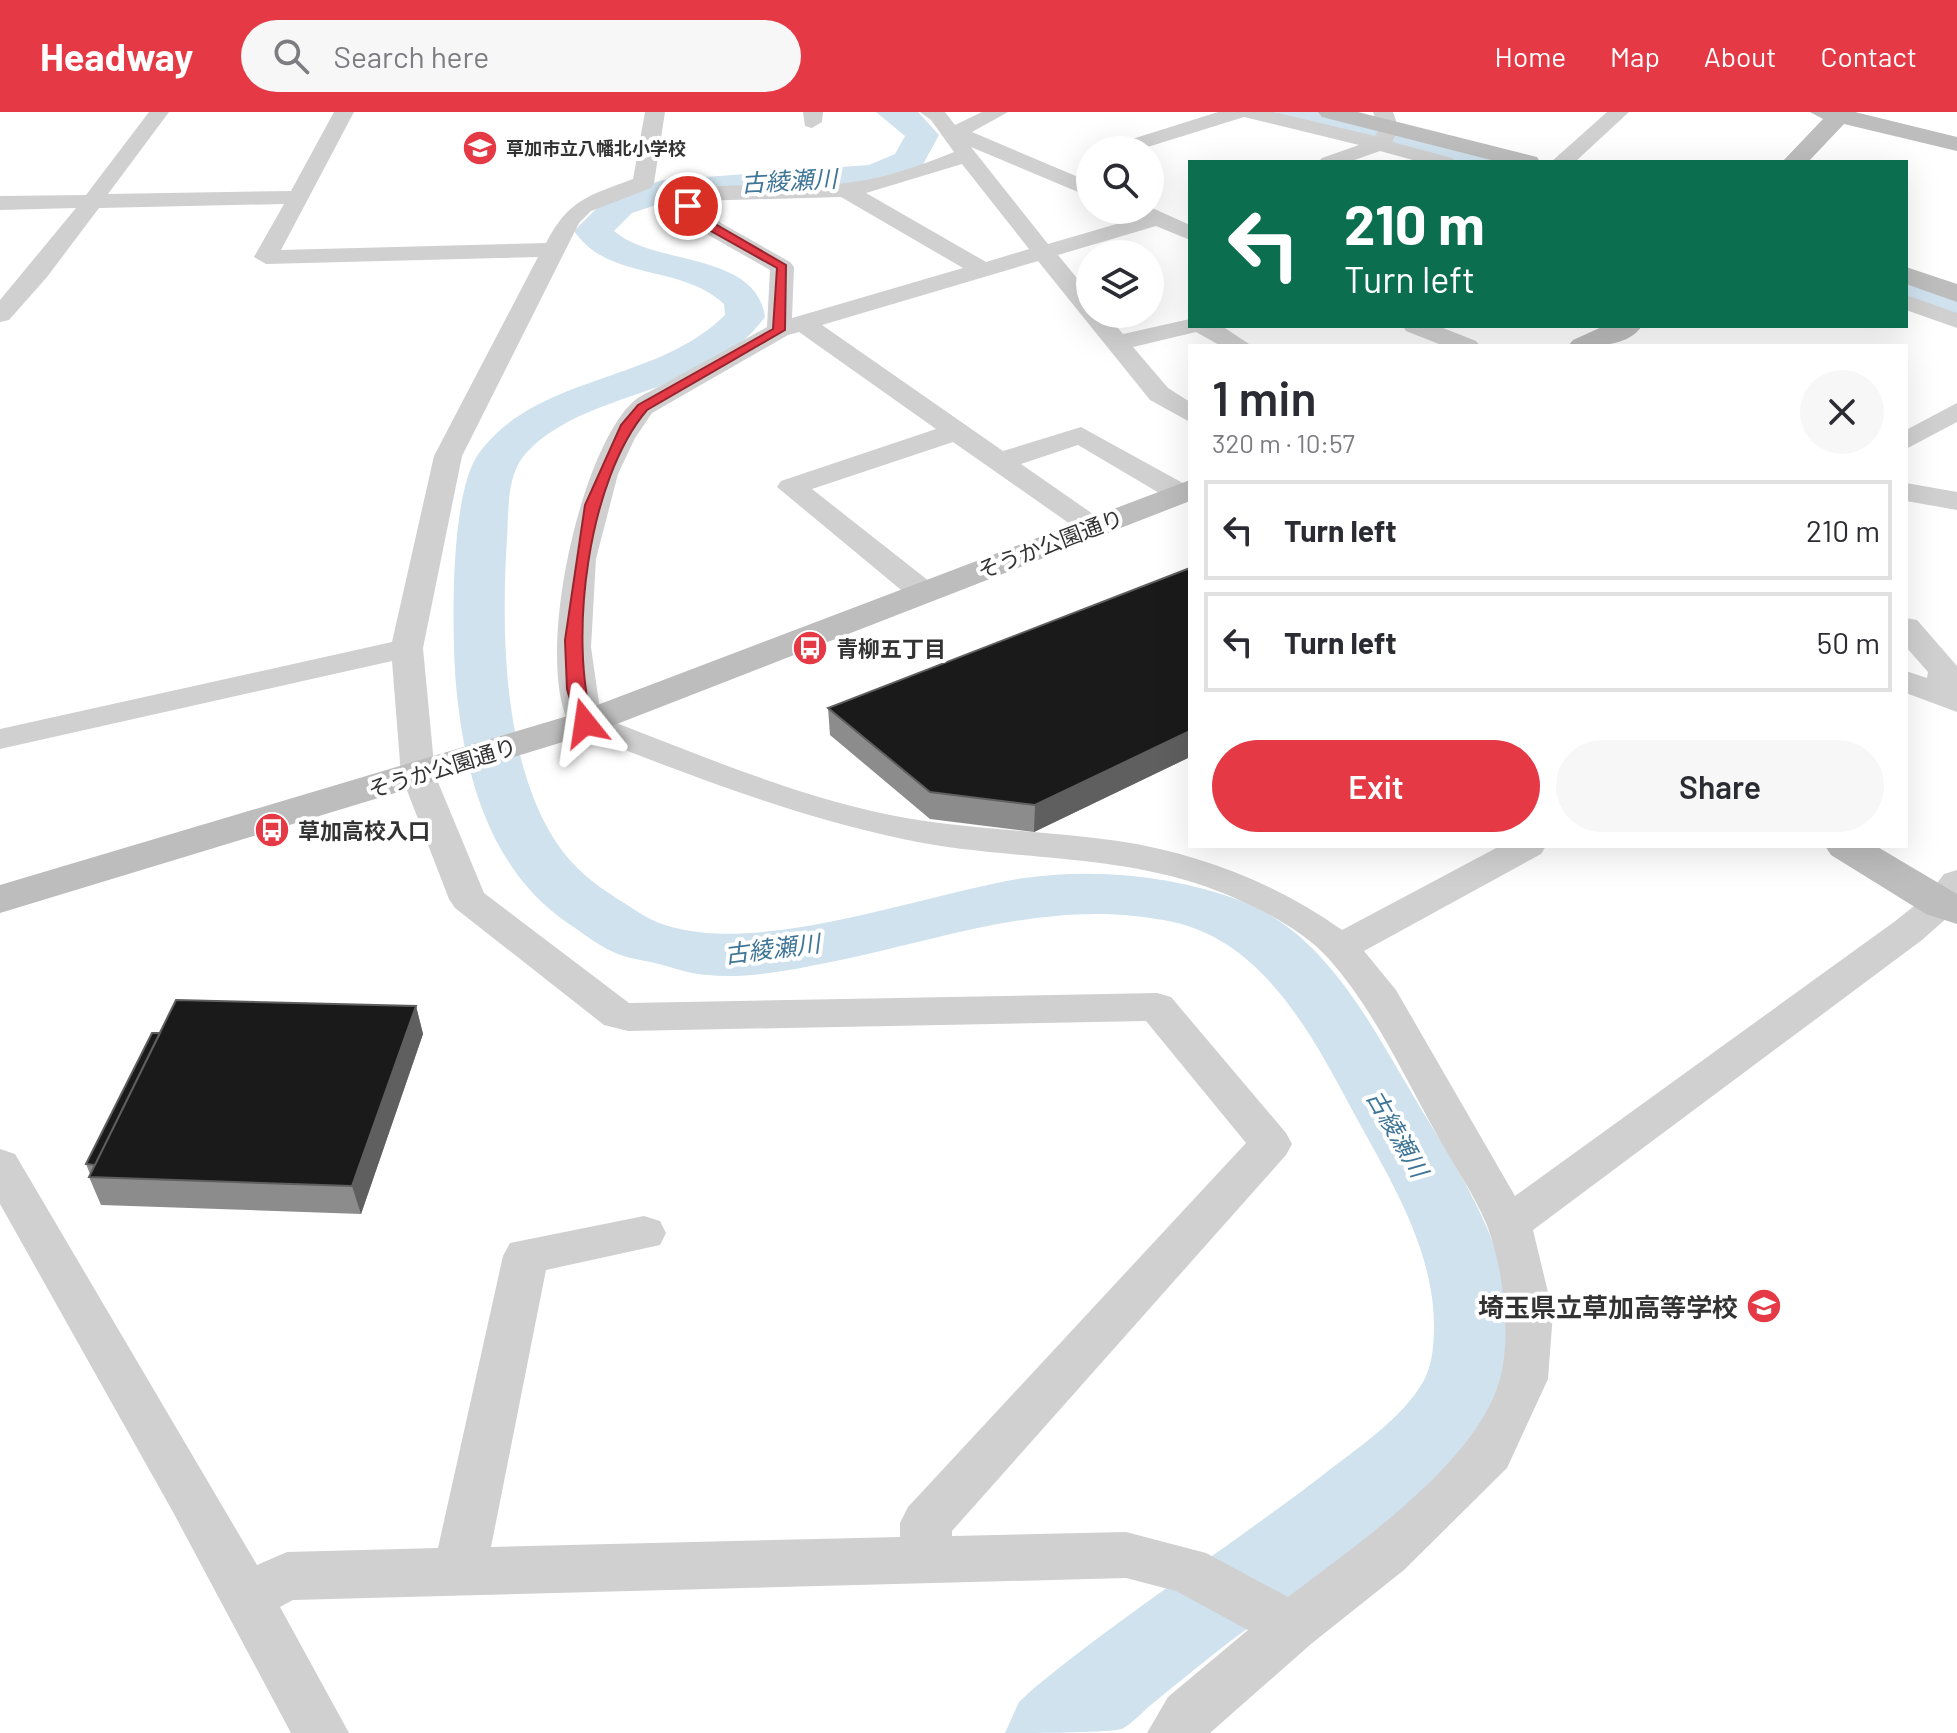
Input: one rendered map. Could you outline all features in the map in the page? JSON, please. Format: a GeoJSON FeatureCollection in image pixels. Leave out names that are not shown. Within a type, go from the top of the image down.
{"type":"FeatureCollection","features":[{"type":"Feature","properties":{"kind":"street"},"geometry":{"type":"LineString","coordinates":[[0,315],[39,272],[159,112]]}},
{"type":"Feature","properties":{"kind":"street"},"geometry":{"type":"LineString","coordinates":[[344,112],[266,257],[554,250]]}},
{"type":"Feature","properties":{"kind":"street"},"geometry":{"type":"LineString","coordinates":[[655,112],[643,183],[583,206],[569,220],[448,456],[407,648],[429,771],[468,899],[618,1015],[1157,1007],[1271,1144],[926,1523],[926,1559]]}},
{"type":"Feature","properties":{"kind":"street"},"geometry":{"type":"LineString","coordinates":[[944,124],[998,112]]}},
{"type":"Feature","properties":{"kind":"street"},"geometry":{"type":"LineString","coordinates":[[1162,136],[1239,112]]}},
{"type":"Feature","properties":{"kind":"street"},"geometry":{"type":"LineString","coordinates":[[1249,112],[1384,131],[1519,160]]}},
{"type":"Feature","properties":{"kind":"street"},"geometry":{"type":"LineString","coordinates":[[1330,112],[1384,131],[1441,160]]}},
{"type":"Feature","properties":{"kind":"street"},"geometry":{"type":"LineString","coordinates":[[1564,160],[1619,112]]}},
{"type":"Feature","properties":{"kind":"street"},"geometry":{"type":"LineString","coordinates":[[1796,160],[1835,113],[1957,144]]}},
{"type":"Feature","properties":{"kind":"street"},"geometry":{"type":"LineString","coordinates":[[944,124],[985,181],[1076,293]]}},
{"type":"Feature","properties":{"kind":"street"},"geometry":{"type":"LineString","coordinates":[[944,124],[1076,184]]}},
{"type":"Feature","properties":{"kind":"street"},"geometry":{"type":"LineString","coordinates":[[1333,160],[1384,131]]}},
{"type":"Feature","properties":{"kind":"street"},"geometry":{"type":"LineString","coordinates":[[965,155],[887,183],[845,190],[714,192],[679,198],[713,228],[782,267],[791,327],[958,431],[1093,527]]}},
{"type":"Feature","properties":{"kind":"street"},"geometry":{"type":"LineString","coordinates":[[985,181],[1076,159]]}},
{"type":"Feature","properties":{"kind":"street"},"geometry":{"type":"LineString","coordinates":[[845,190],[983,270]]}},
{"type":"Feature","properties":{"kind":"street"},"geometry":{"type":"LineString","coordinates":[[0,203],[297,197]]}},
{"type":"Feature","properties":{"kind":"street"},"geometry":{"type":"LineString","coordinates":[[1164,213],[1188,207]]}},
{"type":"Feature","properties":{"kind":"street"},"geometry":{"type":"LineString","coordinates":[[1164,222],[1188,232]]}},
{"type":"Feature","properties":{"kind":"street"},"geometry":{"type":"LineString","coordinates":[[1127,224],[1042,253],[791,327],[643,407],[628,425],[591,505],[573,640],[575,689],[570,728],[828,810],[907,829],[1121,853],[1220,879],[1287,909],[1340,947],[1382,1000],[1509,1224],[1530,1313],[1524,1379],[1489,1453],[1386,1553],[1281,1619],[1188,1727]]}},
{"type":"Feature","properties":{"kind":"street"},"geometry":{"type":"LineString","coordinates":[[1908,276],[1957,294]]}},
{"type":"Feature","properties":{"kind":"street"},"geometry":{"type":"LineString","coordinates":[[1908,303],[1957,321]]}},
{"type":"Feature","properties":{"kind":"street"},"geometry":{"type":"LineString","coordinates":[[1117,343],[1188,326]]}},
{"type":"Feature","properties":{"kind":"street"},"geometry":{"type":"LineString","coordinates":[[1105,328],[1159,394],[1188,413]]}},
{"type":"Feature","properties":{"kind":"street"},"geometry":{"type":"LineString","coordinates":[[1208,328],[1236,344]]}},
{"type":"Feature","properties":{"kind":"street"},"geometry":{"type":"LineString","coordinates":[[1420,328],[1462,344]]}},
{"type":"Feature","properties":{"kind":"street"},"geometry":{"type":"LineString","coordinates":[[1588,344],[1624,328]]}},
{"type":"Feature","properties":{"kind":"street"},"geometry":{"type":"LineString","coordinates":[[1908,440],[1957,411]]}},
{"type":"Feature","properties":{"kind":"street"},"geometry":{"type":"LineString","coordinates":[[923,592],[791,487],[958,431]]}},
{"type":"Feature","properties":{"kind":"street"},"geometry":{"type":"LineString","coordinates":[[1001,461],[1081,435],[1186,492]]}},
{"type":"Feature","properties":{"kind":"street","name":"そうか公園通り"},"geometry":{"type":"LineString","coordinates":[[0,899],[570,728],[1186,492]]}},
{"type":"Feature","properties":{"kind":"street"},"geometry":{"type":"LineString","coordinates":[[1908,492],[1957,501]]}},
{"type":"Feature","properties":{"kind":"street"},"geometry":{"type":"LineString","coordinates":[[1908,629],[1944,671],[1950,699]]}},
{"type":"Feature","properties":{"kind":"street"},"geometry":{"type":"LineString","coordinates":[[0,739],[407,648]]}},
{"type":"Feature","properties":{"kind":"street"},"geometry":{"type":"LineString","coordinates":[[1908,682],[1950,699]]}},
{"type":"Feature","properties":{"kind":"street"},"geometry":{"type":"LineString","coordinates":[[1340,947],[1524,848]]}},
{"type":"Feature","properties":{"kind":"street"},"geometry":{"type":"LineString","coordinates":[[1509,1224],[1952,899],[1850,848]]}},
{"type":"Feature","properties":{"kind":"street"},"geometry":{"type":"LineString","coordinates":[[0,1165],[191,1496],[321,1733]]}},
{"type":"Feature","properties":{"kind":"street"},"geometry":{"type":"LineString","coordinates":[[460,1569],[526,1256],[644,1233]]}},
{"type":"Feature","properties":{"kind":"street"},"geometry":{"type":"LineString","coordinates":[[245,1599],[287,1576],[460,1569],[1126,1555],[1187,1570],[1281,1619]]}},
{"type":"Feature","properties":{"kind":"building"},"geometry":{"type":"Polygon","coordinates":[[[1188,569],[1188,732],[1035,805],[930,792],[828,708],[1188,569]]]}},
{"type":"Feature","properties":{"kind":"building"},"geometry":{"type":"Polygon","coordinates":[[[176,1000],[416,1006],[352,1186],[89,1177],[176,1000]]]}},
{"type":"Feature","properties":{"kind":"building"},"geometry":{"type":"Polygon","coordinates":[[[152,1033],[160,1033],[95,1165],[86,1164],[152,1033]]]}},
{"type":"Feature","properties":{"kind":"waterway","name":"古綾瀬川"},"geometry":{"type":"LineString","coordinates":[[892,112],[905,118],[922,135],[909,160],[876,174],[663,191],[620,205],[592,231],[614,251],[689,270],[731,290],[743,301],[745,317],[723,339],[692,358],[543,420],[515,438],[496,461],[487,491],[482,549],[479,599],[481,674],[498,772],[513,817],[524,838],[536,858],[567,894],[635,938],[707,954],[784,951],[1024,898],[1103,891],[1178,903],[1231,920],[1267,944],[1293,967],[1315,993],[1354,1052],[1421,1170],[1460,1258],[1472,1319],[1471,1350],[1465,1382],[1449,1410],[1419,1443],[1379,1479],[1169,1636],[1051,1733]]}},
{"type":"Feature","properties":{"kind":"waterway"},"geometry":{"type":"LineString","coordinates":[[1292,112],[1471,160]]}},
{"type":"Feature","properties":{"kind":"waterway"},"geometry":{"type":"LineString","coordinates":[[1908,290],[1957,307]]}},
{"type":"Feature","properties":{"kind":"place","name":"草加市立八幡北小学校"},"geometry":{"type":"Point","coordinates":[480,148]}},
{"type":"Feature","properties":{"kind":"place","name":"青柳五丁目"},"geometry":{"type":"Point","coordinates":[810,648]}},
{"type":"Feature","properties":{"kind":"place","name":"草加高校入口"},"geometry":{"type":"Point","coordinates":[272,830]}},
{"type":"Feature","properties":{"kind":"place","name":"埼玉県立草加高等学校"},"geometry":{"type":"Point","coordinates":[1764,1306]}},
{"type":"Feature","properties":{"kind":"route"},"geometry":{"type":"LineString","coordinates":[[585,723],[575,689],[573,640],[591,505],[603,475],[628,425],[643,407],[779,330],[782,267],[713,228],[688,206]]}}]}
